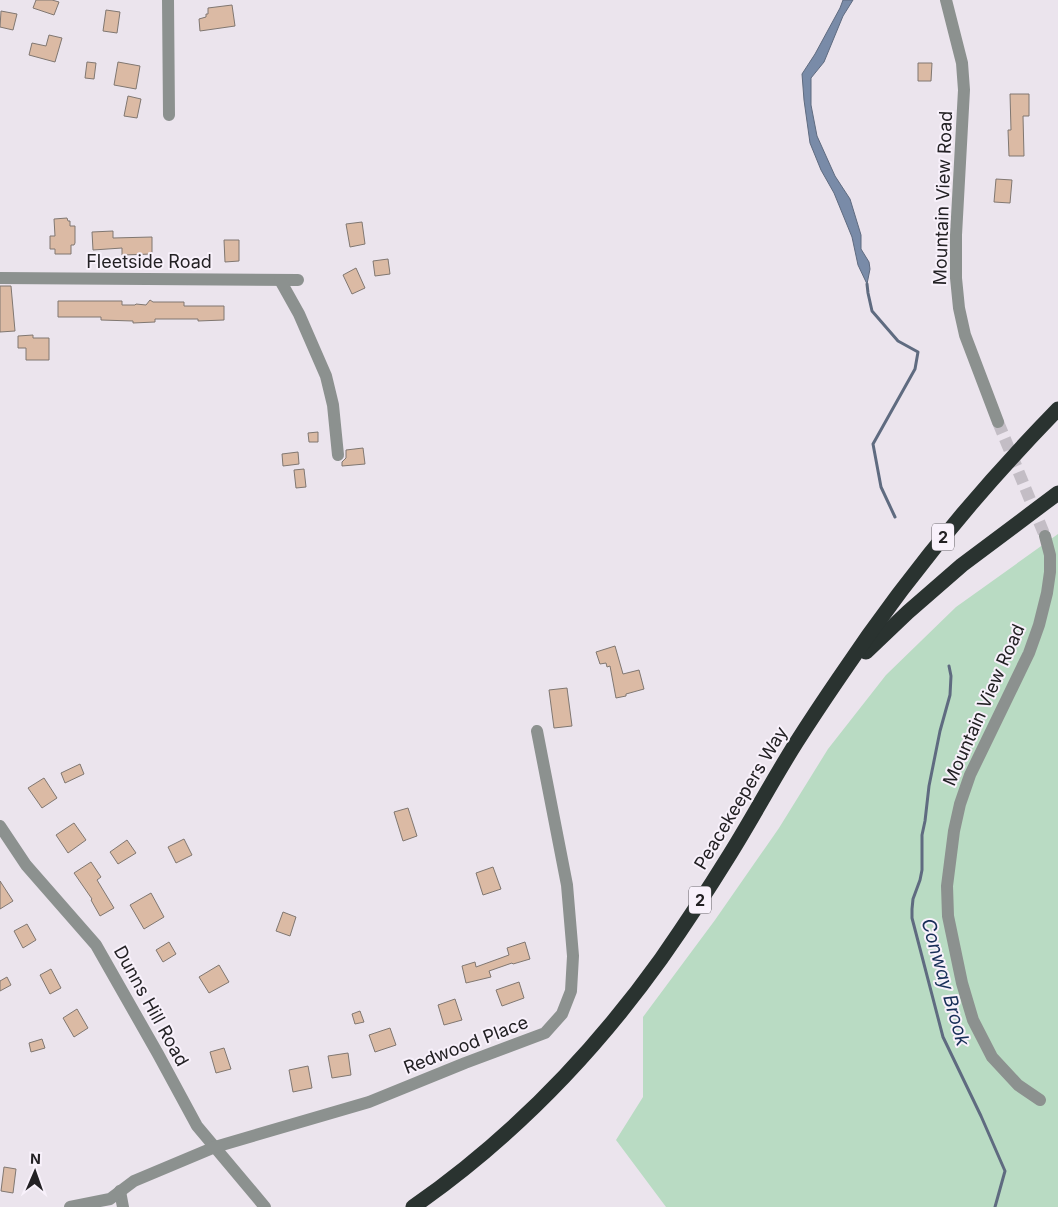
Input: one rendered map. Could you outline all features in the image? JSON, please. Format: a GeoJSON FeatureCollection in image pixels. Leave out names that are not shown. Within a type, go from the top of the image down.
{"type":"FeatureCollection","features":[{"type":"Feature","properties":{"kind":"highway","name":"Peacekeepers Way"},"geometry":{"type":"LineString","coordinates":[[413,1207],[486,1151],[534,1108],[621,1012],[661,958],[727,859],[796,743],[841,675],[929,554],[1018,449],[1058,409]]}},
{"type":"Feature","properties":{"kind":"highway"},"geometry":{"type":"LineString","coordinates":[[841,675],[908,612],[962,565],[1058,493]]}},
{"type":"Feature","properties":{"kind":"street"},"geometry":{"type":"LineString","coordinates":[[168,0],[169,114]]}},
{"type":"Feature","properties":{"kind":"street","name":"Mountain View Road"},"geometry":{"type":"LineString","coordinates":[[946,0],[962,63],[964,90],[956,235],[958,308],[998,422]]}},
{"type":"Feature","properties":{"kind":"street","name":"Fleetside Road"},"geometry":{"type":"LineString","coordinates":[[0,278],[298,280]]}},
{"type":"Feature","properties":{"kind":"street"},"geometry":{"type":"LineString","coordinates":[[280,280],[299,314],[326,376],[332,405],[338,455]]}},
{"type":"Feature","properties":{"kind":"street","name":"Mountain View Road"},"geometry":{"type":"LineString","coordinates":[[1040,1100],[1018,1085],[992,1057],[973,1020],[962,983],[948,916],[947,886],[954,831],[963,794],[1029,652],[1048,593],[1050,555],[1045,536]]}},
{"type":"Feature","properties":{"kind":"street","name":"Redwood Place"},"geometry":{"type":"LineString","coordinates":[[70,1207],[110,1199],[134,1181],[215,1147],[369,1102],[545,1033],[562,1014],[571,991],[573,956],[567,886],[537,731]]}},
{"type":"Feature","properties":{"kind":"street","name":"Dunns Hill Road"},"geometry":{"type":"LineString","coordinates":[[0,826],[26,865],[96,945],[197,1126],[265,1207]]}},
{"type":"Feature","properties":{"kind":"street"},"geometry":{"type":"LineString","coordinates":[[120,1191],[123,1207]]}},
{"type":"Feature","properties":{"kind":"green space"},"geometry":{"type":"Polygon","coordinates":[[[1058,534],[1058,1207],[666,1207],[616,1140],[643,1097],[643,1017],[715,920],[779,828],[828,749],[886,675],[956,607],[1058,534]]]}},
{"type":"Feature","properties":{"kind":"water"},"geometry":{"type":"Polygon","coordinates":[[[843,0],[853,0],[843,16],[824,62],[811,78],[811,105],[817,136],[835,176],[850,199],[861,235],[861,249],[869,262],[870,269],[867,284],[858,265],[852,237],[834,193],[821,170],[810,143],[804,100],[802,74],[815,54],[843,0]]]}},
{"type":"Feature","properties":{"kind":"building"},"geometry":{"type":"Polygon","coordinates":[[[36,0],[59,2],[54,15],[33,8],[36,0]]]}},
{"type":"Feature","properties":{"kind":"building"},"geometry":{"type":"Polygon","coordinates":[[[232,5],[235,26],[200,31],[199,19],[206,17],[208,8],[232,5]]]}},
{"type":"Feature","properties":{"kind":"building"},"geometry":{"type":"Polygon","coordinates":[[[106,10],[120,12],[117,33],[103,31],[106,10]]]}},
{"type":"Feature","properties":{"kind":"building"},"geometry":{"type":"Polygon","coordinates":[[[1,11],[17,14],[13,30],[0,27],[1,11]]]}},
{"type":"Feature","properties":{"kind":"building"},"geometry":{"type":"Polygon","coordinates":[[[49,35],[62,38],[55,62],[29,55],[32,43],[46,46],[49,35]]]}},
{"type":"Feature","properties":{"kind":"building"},"geometry":{"type":"Polygon","coordinates":[[[87,62],[96,63],[94,79],[85,78],[87,62]]]}},
{"type":"Feature","properties":{"kind":"building"},"geometry":{"type":"Polygon","coordinates":[[[118,62],[140,66],[136,89],[114,85],[118,62]]]}},
{"type":"Feature","properties":{"kind":"building"},"geometry":{"type":"Polygon","coordinates":[[[918,63],[932,63],[931,81],[918,81],[918,63]]]}},
{"type":"Feature","properties":{"kind":"building"},"geometry":{"type":"Polygon","coordinates":[[[1010,94],[1029,94],[1029,116],[1023,116],[1024,156],[1009,156],[1008,130],[1011,130],[1010,94]]]}},
{"type":"Feature","properties":{"kind":"building"},"geometry":{"type":"Polygon","coordinates":[[[128,96],[141,99],[137,118],[124,116],[128,96]]]}},
{"type":"Feature","properties":{"kind":"building"},"geometry":{"type":"Polygon","coordinates":[[[996,179],[1012,180],[1010,203],[994,202],[996,179]]]}},
{"type":"Feature","properties":{"kind":"building"},"geometry":{"type":"Polygon","coordinates":[[[67,218],[70,221],[70,226],[75,226],[75,243],[71,245],[71,254],[55,254],[55,249],[50,249],[50,236],[55,236],[54,219],[67,218]]]}},
{"type":"Feature","properties":{"kind":"building"},"geometry":{"type":"Polygon","coordinates":[[[362,222],[365,244],[350,247],[346,224],[362,222]]]}},
{"type":"Feature","properties":{"kind":"building"},"geometry":{"type":"Polygon","coordinates":[[[113,231],[113,238],[152,237],[152,254],[122,255],[122,248],[93,250],[92,232],[113,231]]]}},
{"type":"Feature","properties":{"kind":"building"},"geometry":{"type":"Polygon","coordinates":[[[224,240],[239,240],[239,261],[225,262],[224,240]]]}},
{"type":"Feature","properties":{"kind":"building"},"geometry":{"type":"Polygon","coordinates":[[[388,259],[390,274],[375,276],[373,261],[388,259]]]}},
{"type":"Feature","properties":{"kind":"building"},"geometry":{"type":"Polygon","coordinates":[[[356,268],[365,288],[352,294],[343,275],[356,268]]]}},
{"type":"Feature","properties":{"kind":"building"},"geometry":{"type":"Polygon","coordinates":[[[0,286],[11,286],[15,331],[0,332],[0,286]]]}},
{"type":"Feature","properties":{"kind":"building"},"geometry":{"type":"Polygon","coordinates":[[[150,300],[153,302],[184,302],[184,306],[224,306],[224,320],[155,319],[155,322],[133,323],[133,321],[101,320],[101,317],[58,317],[58,301],[122,301],[122,305],[146,305],[150,300]]]}},
{"type":"Feature","properties":{"kind":"building"},"geometry":{"type":"Polygon","coordinates":[[[33,335],[33,338],[49,338],[49,360],[26,360],[26,348],[18,348],[18,336],[33,335]]]}},
{"type":"Feature","properties":{"kind":"building"},"geometry":{"type":"Polygon","coordinates":[[[318,432],[318,442],[309,442],[308,433],[318,432]]]}},
{"type":"Feature","properties":{"kind":"building"},"geometry":{"type":"Polygon","coordinates":[[[363,448],[365,464],[342,466],[342,462],[346,458],[346,450],[363,448]]]}},
{"type":"Feature","properties":{"kind":"building"},"geometry":{"type":"Polygon","coordinates":[[[298,452],[299,464],[283,466],[282,454],[298,452]]]}},
{"type":"Feature","properties":{"kind":"building"},"geometry":{"type":"Polygon","coordinates":[[[304,469],[306,487],[296,488],[294,470],[304,469]]]}},
{"type":"Feature","properties":{"kind":"building"},"geometry":{"type":"Polygon","coordinates":[[[615,646],[623,674],[639,670],[644,689],[616,698],[610,666],[607,667],[606,663],[600,664],[596,652],[615,646]]]}},
{"type":"Feature","properties":{"kind":"building"},"geometry":{"type":"Polygon","coordinates":[[[567,688],[572,726],[554,728],[549,690],[567,688]]]}},
{"type":"Feature","properties":{"kind":"building"},"geometry":{"type":"Polygon","coordinates":[[[80,764],[84,774],[65,783],[61,773],[80,764]]]}},
{"type":"Feature","properties":{"kind":"building"},"geometry":{"type":"Polygon","coordinates":[[[44,778],[57,798],[42,808],[28,788],[44,778]]]}},
{"type":"Feature","properties":{"kind":"building"},"geometry":{"type":"Polygon","coordinates":[[[408,808],[417,836],[403,841],[394,812],[408,808]]]}},
{"type":"Feature","properties":{"kind":"building"},"geometry":{"type":"Polygon","coordinates":[[[74,823],[86,840],[68,853],[56,835],[74,823]]]}},
{"type":"Feature","properties":{"kind":"building"},"geometry":{"type":"Polygon","coordinates":[[[184,839],[192,855],[176,863],[168,847],[184,839]]]}},
{"type":"Feature","properties":{"kind":"building"},"geometry":{"type":"Polygon","coordinates":[[[127,840],[136,853],[118,864],[110,852],[127,840]]]}},
{"type":"Feature","properties":{"kind":"building"},"geometry":{"type":"Polygon","coordinates":[[[91,862],[101,877],[97,880],[114,908],[100,916],[92,899],[74,873],[91,862]]]}},
{"type":"Feature","properties":{"kind":"building"},"geometry":{"type":"Polygon","coordinates":[[[493,867],[501,889],[483,895],[476,873],[493,867]]]}},
{"type":"Feature","properties":{"kind":"building"},"geometry":{"type":"Polygon","coordinates":[[[0,881],[13,901],[0,909],[0,881]]]}},
{"type":"Feature","properties":{"kind":"building"},"geometry":{"type":"Polygon","coordinates":[[[151,893],[164,917],[144,929],[130,905],[151,893]]]}},
{"type":"Feature","properties":{"kind":"building"},"geometry":{"type":"Polygon","coordinates":[[[283,912],[296,917],[290,936],[276,931],[283,912]]]}},
{"type":"Feature","properties":{"kind":"building"},"geometry":{"type":"Polygon","coordinates":[[[27,924],[36,940],[23,948],[14,931],[27,924]]]}},
{"type":"Feature","properties":{"kind":"building"},"geometry":{"type":"Polygon","coordinates":[[[169,942],[176,954],[163,962],[156,950],[169,942]]]}},
{"type":"Feature","properties":{"kind":"building"},"geometry":{"type":"Polygon","coordinates":[[[525,942],[530,959],[489,971],[491,977],[466,983],[462,966],[475,962],[476,967],[509,955],[507,948],[525,942]]]}},
{"type":"Feature","properties":{"kind":"building"},"geometry":{"type":"Polygon","coordinates":[[[219,965],[229,982],[209,993],[199,977],[219,965]]]}},
{"type":"Feature","properties":{"kind":"building"},"geometry":{"type":"Polygon","coordinates":[[[51,969],[61,988],[50,994],[40,975],[51,969]]]}},
{"type":"Feature","properties":{"kind":"building"},"geometry":{"type":"Polygon","coordinates":[[[7,977],[11,985],[0,991],[0,981],[7,977]]]}},
{"type":"Feature","properties":{"kind":"building"},"geometry":{"type":"Polygon","coordinates":[[[519,982],[524,998],[502,1006],[496,990],[519,982]]]}},
{"type":"Feature","properties":{"kind":"building"},"geometry":{"type":"Polygon","coordinates":[[[455,999],[462,1020],[444,1025],[438,1005],[455,999]]]}},
{"type":"Feature","properties":{"kind":"building"},"geometry":{"type":"Polygon","coordinates":[[[77,1009],[88,1028],[74,1037],[63,1018],[77,1009]]]}},
{"type":"Feature","properties":{"kind":"building"},"geometry":{"type":"Polygon","coordinates":[[[360,1011],[364,1022],[355,1024],[352,1014],[360,1011]]]}},
{"type":"Feature","properties":{"kind":"building"},"geometry":{"type":"Polygon","coordinates":[[[390,1028],[396,1045],[375,1052],[369,1035],[390,1028]]]}},
{"type":"Feature","properties":{"kind":"building"},"geometry":{"type":"Polygon","coordinates":[[[42,1039],[45,1048],[31,1052],[29,1043],[42,1039]]]}},
{"type":"Feature","properties":{"kind":"building"},"geometry":{"type":"Polygon","coordinates":[[[224,1048],[231,1069],[216,1073],[210,1052],[224,1048]]]}},
{"type":"Feature","properties":{"kind":"building"},"geometry":{"type":"Polygon","coordinates":[[[348,1053],[351,1075],[332,1078],[328,1056],[348,1053]]]}},
{"type":"Feature","properties":{"kind":"building"},"geometry":{"type":"Polygon","coordinates":[[[308,1066],[312,1088],[293,1092],[289,1070],[308,1066]]]}},
{"type":"Feature","properties":{"kind":"building"},"geometry":{"type":"Polygon","coordinates":[[[4,1167],[16,1169],[13,1193],[1,1191],[4,1167]]]}},
{"type":"Feature","properties":{"kind":"waterway","name":"Conway Brook"},"geometry":{"type":"LineString","coordinates":[[867,284],[872,311],[898,341],[918,352],[915,369],[873,444],[881,487],[895,517]]}},
{"type":"Feature","properties":{"kind":"waterway","name":"Conway Brook"},"geometry":{"type":"LineString","coordinates":[[949,666],[951,676],[950,695],[940,731],[929,786],[922,835],[922,870],[913,899],[912,918],[943,1037],[1005,1171],[995,1207]]}},
{"type":"Feature","properties":{"kind":"tunnel"},"geometry":{"type":"LineString","coordinates":[[998,422],[1045,536]]}}]}
